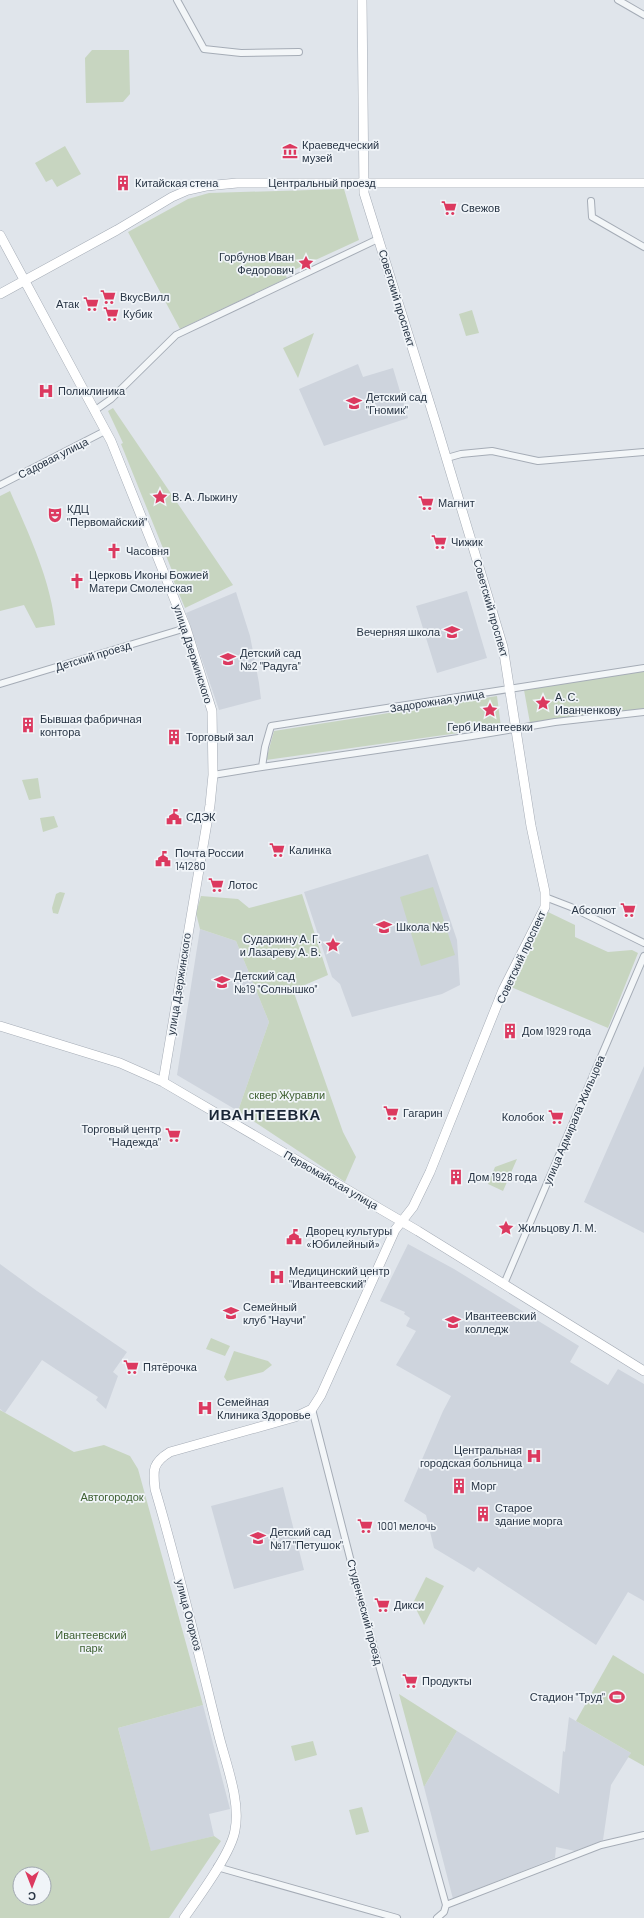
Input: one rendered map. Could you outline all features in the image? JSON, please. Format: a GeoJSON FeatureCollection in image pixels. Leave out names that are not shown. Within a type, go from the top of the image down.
{"type":"FeatureCollection","features":[{"type":"Feature","properties":{"kind":"street"},"geometry":{"type":"LineString","coordinates":[[177,0],[204,49],[241,53],[299,52]]}},
{"type":"Feature","properties":{"kind":"street","name":"Советский проспект"},"geometry":{"type":"LineString","coordinates":[[362,0],[362,183],[364,194],[447,458],[504,647],[531,826],[545,897],[545,907],[504,990],[438,1155],[413,1206],[402,1222]]}},
{"type":"Feature","properties":{"kind":"street"},"geometry":{"type":"LineString","coordinates":[[618,0],[644,15]]}},
{"type":"Feature","properties":{"kind":"street","name":"Центральный проезд"},"geometry":{"type":"LineString","coordinates":[[0,294],[110,234],[172,197],[188,190],[206,186],[237,183],[644,183]]}},
{"type":"Feature","properties":{"kind":"street"},"geometry":{"type":"LineString","coordinates":[[591,202],[592,217],[644,247]]}},
{"type":"Feature","properties":{"kind":"street","name":"улица Дзержинского"},"geometry":{"type":"LineString","coordinates":[[0,235],[105,431],[126,477],[186,628],[212,711],[213,775],[205,833],[163,1082]]}},
{"type":"Feature","properties":{"kind":"street"},"geometry":{"type":"LineString","coordinates":[[94,411],[111,399],[176,335],[378,239]]}},
{"type":"Feature","properties":{"kind":"street","name":"Садовая улица"},"geometry":{"type":"LineString","coordinates":[[0,485],[105,431]]}},
{"type":"Feature","properties":{"kind":"street"},"geometry":{"type":"LineString","coordinates":[[447,458],[461,454],[492,450],[538,461],[644,452]]}},
{"type":"Feature","properties":{"kind":"street","name":"Детский проезд"},"geometry":{"type":"LineString","coordinates":[[0,684],[186,628]]}},
{"type":"Feature","properties":{"kind":"street","name":"Задорожная улица"},"geometry":{"type":"LineString","coordinates":[[262,767],[265,747],[271,726],[644,668]]}},
{"type":"Feature","properties":{"kind":"street"},"geometry":{"type":"LineString","coordinates":[[213,775],[555,722],[644,712]]}},
{"type":"Feature","properties":{"kind":"street"},"geometry":{"type":"LineString","coordinates":[[545,897],[571,907],[644,943]]}},
{"type":"Feature","properties":{"kind":"street","name":"улица Адмирала Жильцова"},"geometry":{"type":"LineString","coordinates":[[504,1284],[644,956]]}},
{"type":"Feature","properties":{"kind":"street","name":"Первомайская улица"},"geometry":{"type":"LineString","coordinates":[[0,1026],[120,1063],[163,1082],[402,1222],[644,1372]]}},
{"type":"Feature","properties":{"kind":"street"},"geometry":{"type":"LineString","coordinates":[[312,1410],[321,1395],[395,1230],[402,1222]]}},
{"type":"Feature","properties":{"kind":"street","name":"улица Огорхоз"},"geometry":{"type":"LineString","coordinates":[[184,1918],[217,1867],[234,1836],[237,1809],[198,1649],[155,1490],[155,1465],[160,1458],[170,1452],[295,1417],[312,1410]]}},
{"type":"Feature","properties":{"kind":"street","name":"Студенческий проезд"},"geometry":{"type":"LineString","coordinates":[[312,1410],[361,1602],[446,1905]]}},
{"type":"Feature","properties":{"kind":"street"},"geometry":{"type":"LineString","coordinates":[[437,1918],[444,1912],[446,1905],[601,1845],[644,1835]]}},
{"type":"Feature","properties":{"kind":"street"},"geometry":{"type":"LineString","coordinates":[[217,1867],[397,1918]]}},
{"type":"Feature","properties":{"kind":"shaded area","name":"Детский сад \"Гномик\""},"geometry":{"type":"Polygon","coordinates":[[[358,364],[363,377],[393,368],[408,418],[324,446],[299,389],[358,364]]]}},
{"type":"Feature","properties":{"kind":"shaded area","name":"Вечерняя школа"},"geometry":{"type":"Polygon","coordinates":[[[467,591],[487,658],[437,673],[416,606],[467,591]]]}},
{"type":"Feature","properties":{"kind":"shaded area","name":"Детский сад №2 \"Радуга\""},"geometry":{"type":"Polygon","coordinates":[[[236,592],[250,636],[261,699],[219,710],[186,613],[236,592]]]}},
{"type":"Feature","properties":{"kind":"shaded area","name":"Школа №5"},"geometry":{"type":"Polygon","coordinates":[[[428,854],[457,940],[460,985],[442,994],[352,1017],[340,984],[332,977],[304,892],[428,854]]]}},
{"type":"Feature","properties":{"kind":"shaded area","name":"Детский сад №19 \"Солнышко\""},"geometry":{"type":"Polygon","coordinates":[[[200,929],[236,941],[269,1022],[238,1111],[177,1075],[200,929]]]}},
{"type":"Feature","properties":{"kind":"shaded area"},"geometry":{"type":"Polygon","coordinates":[[[644,1066],[644,1233],[584,1202],[644,1066]]]}},
{"type":"Feature","properties":{"kind":"shaded area","name":"Центральная городская больница"},"geometry":{"type":"Polygon","coordinates":[[[408,1244],[454,1269],[579,1346],[570,1362],[608,1385],[618,1369],[644,1384],[644,1601],[628,1592],[596,1645],[478,1567],[474,1572],[434,1548],[426,1515],[404,1501],[451,1396],[396,1365],[416,1331],[406,1326],[410,1318],[404,1314],[405,1312],[380,1301],[408,1244]]]}},
{"type":"Feature","properties":{"kind":"shaded area"},"geometry":{"type":"Polygon","coordinates":[[[0,1264],[127,1352],[113,1372],[118,1376],[106,1409],[96,1400],[98,1397],[42,1360],[5,1413],[0,1409],[0,1264]]]}},
{"type":"Feature","properties":{"kind":"shaded area","name":"Детский сад №17 \"Петушок\""},"geometry":{"type":"Polygon","coordinates":[[[283,1487],[304,1570],[234,1589],[211,1506],[283,1487]]]}},
{"type":"Feature","properties":{"kind":"shaded area"},"geometry":{"type":"Polygon","coordinates":[[[203,1705],[230,1809],[209,1814],[214,1836],[151,1852],[118,1728],[203,1705]]]}},
{"type":"Feature","properties":{"kind":"shaded area"},"geometry":{"type":"Polygon","coordinates":[[[569,1717],[631,1753],[611,1785],[603,1840],[575,1851],[556,1847],[555,1858],[453,1899],[424,1787],[457,1731],[559,1794],[563,1751],[565,1752],[569,1717]]]}},
{"type":"Feature","properties":{"kind":"green space"},"geometry":{"type":"Polygon","coordinates":[[[92,50],[129,50],[130,94],[123,102],[86,103],[85,58],[92,50]]]}},
{"type":"Feature","properties":{"kind":"green space"},"geometry":{"type":"Polygon","coordinates":[[[65,146],[81,174],[57,187],[52,179],[46,182],[35,163],[65,146]]]}},
{"type":"Feature","properties":{"kind":"green space"},"geometry":{"type":"Polygon","coordinates":[[[344,189],[359,240],[285,274],[287,278],[180,329],[128,232],[188,199],[209,193],[344,189]]]}},
{"type":"Feature","properties":{"kind":"green space"},"geometry":{"type":"Polygon","coordinates":[[[472,310],[479,333],[466,336],[459,314],[472,310]]]}},
{"type":"Feature","properties":{"kind":"green space"},"geometry":{"type":"Polygon","coordinates":[[[314,333],[298,378],[283,348],[314,333]]]}},
{"type":"Feature","properties":{"kind":"green space"},"geometry":{"type":"Polygon","coordinates":[[[113,408],[233,585],[185,608],[172,577],[173,573],[121,444],[123,443],[108,411],[113,408]]]}},
{"type":"Feature","properties":{"kind":"green space"},"geometry":{"type":"Polygon","coordinates":[[[10,491],[44,574],[53,608],[55,625],[36,628],[24,605],[0,611],[0,496],[10,491]]]}},
{"type":"Feature","properties":{"kind":"green space"},"geometry":{"type":"Polygon","coordinates":[[[644,667],[644,711],[568,717],[530,723],[524,690],[575,678],[644,667]]]}},
{"type":"Feature","properties":{"kind":"green space"},"geometry":{"type":"Polygon","coordinates":[[[497,696],[501,727],[266,760],[274,731],[497,696]]]}},
{"type":"Feature","properties":{"kind":"green space"},"geometry":{"type":"Polygon","coordinates":[[[38,778],[41,798],[29,800],[22,780],[38,778]]]}},
{"type":"Feature","properties":{"kind":"green space"},"geometry":{"type":"Polygon","coordinates":[[[54,816],[58,827],[43,832],[40,818],[54,816]]]}},
{"type":"Feature","properties":{"kind":"green space"},"geometry":{"type":"Polygon","coordinates":[[[433,887],[455,955],[421,966],[400,897],[433,887]]]}},
{"type":"Feature","properties":{"kind":"green space"},"geometry":{"type":"Polygon","coordinates":[[[60,892],[65,893],[58,914],[53,913],[52,908],[56,894],[60,892]]]}},
{"type":"Feature","properties":{"kind":"green space","name":"сквер Журавли"},"geometry":{"type":"Polygon","coordinates":[[[302,894],[328,975],[293,990],[343,1132],[356,1157],[345,1182],[238,1111],[269,1022],[236,941],[200,929],[196,913],[201,896],[238,899],[249,908],[302,894]]]}},
{"type":"Feature","properties":{"kind":"green space"},"geometry":{"type":"Polygon","coordinates":[[[548,912],[575,925],[575,937],[608,952],[632,950],[638,953],[608,1028],[511,987],[548,912]]]}},
{"type":"Feature","properties":{"kind":"green space"},"geometry":{"type":"Polygon","coordinates":[[[517,1159],[503,1191],[488,1184],[495,1167],[517,1159]]]}},
{"type":"Feature","properties":{"kind":"green space"},"geometry":{"type":"Polygon","coordinates":[[[211,1338],[230,1346],[225,1356],[206,1349],[211,1338]]]}},
{"type":"Feature","properties":{"kind":"green space"},"geometry":{"type":"Polygon","coordinates":[[[234,1351],[268,1361],[272,1365],[263,1372],[227,1381],[224,1377],[234,1351]]]}},
{"type":"Feature","properties":{"kind":"green space","name":"Ивантеевский парк"},"geometry":{"type":"Polygon","coordinates":[[[0,1410],[74,1452],[104,1445],[130,1456],[138,1469],[203,1705],[118,1728],[151,1851],[214,1836],[221,1841],[169,1918],[0,1918],[0,1410]]]}},
{"type":"Feature","properties":{"kind":"green space"},"geometry":{"type":"Polygon","coordinates":[[[426,1577],[444,1586],[424,1625],[413,1603],[426,1577]]]}},
{"type":"Feature","properties":{"kind":"green space","name":"Стадион \"Труд\""},"geometry":{"type":"Polygon","coordinates":[[[613,1655],[644,1674],[644,1766],[628,1757],[631,1753],[576,1721],[613,1655]]]}},
{"type":"Feature","properties":{"kind":"green space"},"geometry":{"type":"Polygon","coordinates":[[[399,1694],[457,1731],[424,1787],[399,1694]]]}},
{"type":"Feature","properties":{"kind":"green space"},"geometry":{"type":"Polygon","coordinates":[[[313,1741],[317,1755],[295,1761],[291,1746],[313,1741]]]}},
{"type":"Feature","properties":{"kind":"green space"},"geometry":{"type":"Polygon","coordinates":[[[362,1807],[369,1832],[356,1835],[349,1810],[362,1807]]]}},
{"type":"Feature","properties":{"kind":"place","name":"Краеведческий музей"},"geometry":{"type":"Point","coordinates":[290,151]}},
{"type":"Feature","properties":{"kind":"place","name":"Китайская стена"},"geometry":{"type":"Point","coordinates":[123,183]}},
{"type":"Feature","properties":{"kind":"place","name":"Свежов"},"geometry":{"type":"Point","coordinates":[449,208]}},
{"type":"Feature","properties":{"kind":"place","name":"Горбунов Иван Федорович"},"geometry":{"type":"Point","coordinates":[306,263]}},
{"type":"Feature","properties":{"kind":"place","name":"ВкусВилл"},"geometry":{"type":"Point","coordinates":[108,297]}},
{"type":"Feature","properties":{"kind":"place","name":"Атак"},"geometry":{"type":"Point","coordinates":[91,304]}},
{"type":"Feature","properties":{"kind":"place","name":"Кубик"},"geometry":{"type":"Point","coordinates":[111,314]}},
{"type":"Feature","properties":{"kind":"place","name":"Поликлиника"},"geometry":{"type":"Point","coordinates":[46,391]}},
{"type":"Feature","properties":{"kind":"place","name":"Детский сад \"Гномик\""},"geometry":{"type":"Point","coordinates":[354,403]}},
{"type":"Feature","properties":{"kind":"place","name":"В. А. Лыжину"},"geometry":{"type":"Point","coordinates":[160,497]}},
{"type":"Feature","properties":{"kind":"place","name":"Магнит"},"geometry":{"type":"Point","coordinates":[426,503]}},
{"type":"Feature","properties":{"kind":"place","name":"КДЦ \"Первомайский\""},"geometry":{"type":"Point","coordinates":[55,515]}},
{"type":"Feature","properties":{"kind":"place","name":"Чижик"},"geometry":{"type":"Point","coordinates":[439,542]}},
{"type":"Feature","properties":{"kind":"place","name":"Часовня"},"geometry":{"type":"Point","coordinates":[114,551]}},
{"type":"Feature","properties":{"kind":"place","name":"Церковь Иконы Божией Матери Смоленская"},"geometry":{"type":"Point","coordinates":[77,581]}},
{"type":"Feature","properties":{"kind":"place","name":"Вечерняя школа"},"geometry":{"type":"Point","coordinates":[452,632]}},
{"type":"Feature","properties":{"kind":"place","name":"Детский сад №2 \"Радуга\""},"geometry":{"type":"Point","coordinates":[228,659]}},
{"type":"Feature","properties":{"kind":"place","name":"А. С. Иванченкову"},"geometry":{"type":"Point","coordinates":[543,703]}},
{"type":"Feature","properties":{"kind":"place","name":"Герб Ивантеевки"},"geometry":{"type":"Point","coordinates":[490,710]}},
{"type":"Feature","properties":{"kind":"place","name":"Бывшая фабричная контора"},"geometry":{"type":"Point","coordinates":[28,725]}},
{"type":"Feature","properties":{"kind":"place","name":"Торговый зал"},"geometry":{"type":"Point","coordinates":[174,737]}},
{"type":"Feature","properties":{"kind":"place","name":"СДЭК"},"geometry":{"type":"Point","coordinates":[174,817]}},
{"type":"Feature","properties":{"kind":"place","name":"Калинка"},"geometry":{"type":"Point","coordinates":[277,850]}},
{"type":"Feature","properties":{"kind":"place","name":"Почта России 141280"},"geometry":{"type":"Point","coordinates":[163,859]}},
{"type":"Feature","properties":{"kind":"place","name":"Лотос"},"geometry":{"type":"Point","coordinates":[216,885]}},
{"type":"Feature","properties":{"kind":"place","name":"Абсолют"},"geometry":{"type":"Point","coordinates":[628,910]}},
{"type":"Feature","properties":{"kind":"place","name":"Школа №5"},"geometry":{"type":"Point","coordinates":[384,927]}},
{"type":"Feature","properties":{"kind":"place","name":"Сударкину А. Г. и Лазареву А. В."},"geometry":{"type":"Point","coordinates":[333,945]}},
{"type":"Feature","properties":{"kind":"place","name":"Детский сад №19 \"Солнышко\""},"geometry":{"type":"Point","coordinates":[222,982]}},
{"type":"Feature","properties":{"kind":"place","name":"Дом 1929 года"},"geometry":{"type":"Point","coordinates":[510,1031]}},
{"type":"Feature","properties":{"kind":"place","name":"Гагарин"},"geometry":{"type":"Point","coordinates":[391,1113]}},
{"type":"Feature","properties":{"kind":"place","name":"Колобок"},"geometry":{"type":"Point","coordinates":[556,1117]}},
{"type":"Feature","properties":{"kind":"place","name":"Торговый центр \"Надежда\""},"geometry":{"type":"Point","coordinates":[173,1135]}},
{"type":"Feature","properties":{"kind":"place","name":"Дом 1928 года"},"geometry":{"type":"Point","coordinates":[456,1177]}},
{"type":"Feature","properties":{"kind":"place","name":"Жильцову Л. М."},"geometry":{"type":"Point","coordinates":[506,1228]}},
{"type":"Feature","properties":{"kind":"place","name":"Дворец культуры «Юбилейный»"},"geometry":{"type":"Point","coordinates":[294,1237]}},
{"type":"Feature","properties":{"kind":"place","name":"Медицинский центр \"Ивантеевский\""},"geometry":{"type":"Point","coordinates":[277,1277]}},
{"type":"Feature","properties":{"kind":"place","name":"Семейный клуб \"Научи\""},"geometry":{"type":"Point","coordinates":[231,1313]}},
{"type":"Feature","properties":{"kind":"place","name":"Ивантеевский колледж"},"geometry":{"type":"Point","coordinates":[453,1322]}},
{"type":"Feature","properties":{"kind":"place","name":"Пятёрочка"},"geometry":{"type":"Point","coordinates":[131,1367]}},
{"type":"Feature","properties":{"kind":"place","name":"Семейная Клиника Здоровье"},"geometry":{"type":"Point","coordinates":[205,1408]}},
{"type":"Feature","properties":{"kind":"place","name":"Центральная городская больница"},"geometry":{"type":"Point","coordinates":[534,1456]}},
{"type":"Feature","properties":{"kind":"place","name":"Морг"},"geometry":{"type":"Point","coordinates":[459,1486]}},
{"type":"Feature","properties":{"kind":"place","name":"Старое здание морга"},"geometry":{"type":"Point","coordinates":[483,1514]}},
{"type":"Feature","properties":{"kind":"place","name":"1001 мелочь"},"geometry":{"type":"Point","coordinates":[365,1526]}},
{"type":"Feature","properties":{"kind":"place","name":"Детский сад №17 \"Петушок\""},"geometry":{"type":"Point","coordinates":[258,1538]}},
{"type":"Feature","properties":{"kind":"place","name":"Дикси"},"geometry":{"type":"Point","coordinates":[382,1605]}},
{"type":"Feature","properties":{"kind":"place","name":"Продукты"},"geometry":{"type":"Point","coordinates":[410,1681]}},
{"type":"Feature","properties":{"kind":"place","name":"Стадион \"Труд\""},"geometry":{"type":"Point","coordinates":[617,1697]}},
{"type":"Feature","properties":{"kind":"district","name":"ИВАНТЕЕВКА"},"geometry":{"type":"Point","coordinates":[265,1115]}},
{"type":"Feature","properties":{"kind":"park label","name":"Автогородок"},"geometry":{"type":"Point","coordinates":[112,1497]}}]}
